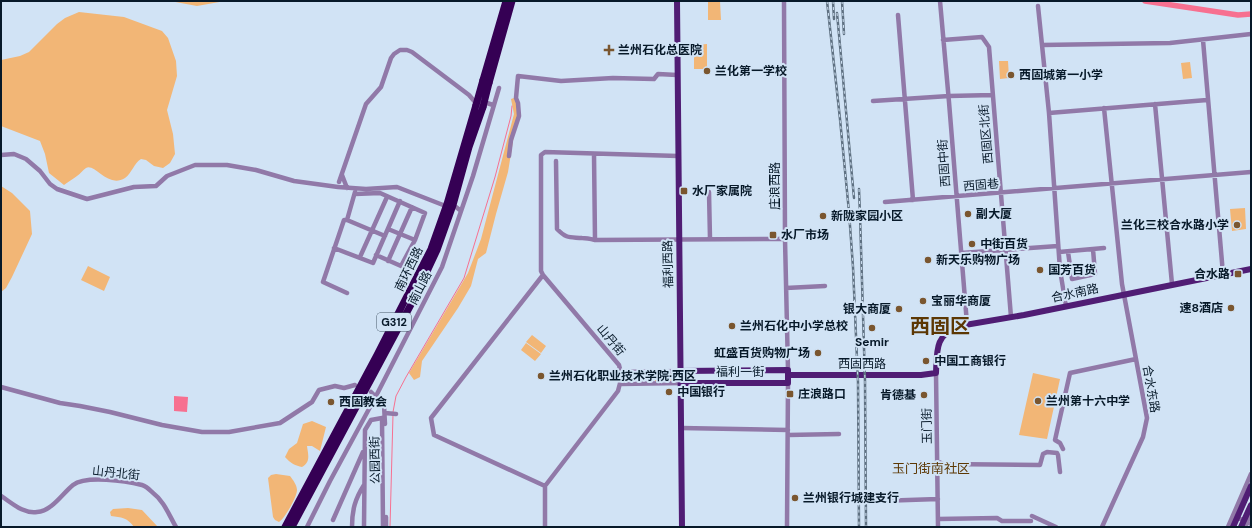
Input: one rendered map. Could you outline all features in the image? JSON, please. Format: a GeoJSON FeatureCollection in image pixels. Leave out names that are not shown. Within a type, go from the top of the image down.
{"type":"FeatureCollection","features":[{"type":"Feature","properties":{"kind":"highway","name":"南环西路"},"geometry":{"type":"LineString","coordinates":[[292,527],[415,297],[437,250],[480,106],[506,1]]}},
{"type":"Feature","properties":{"kind":"highway","name":"南环西路"},"geometry":{"type":"LineString","coordinates":[[486,81],[512,1]]}},
{"type":"Feature","properties":{"kind":"highway","name":"南环西路"},"geometry":{"type":"LineString","coordinates":[[285,527],[377,355],[431,249],[480,106]]}},
{"type":"Feature","properties":{"kind":"main road","name":"福利西路"},"geometry":{"type":"LineString","coordinates":[[677,1],[682,527]]}},
{"type":"Feature","properties":{"kind":"main road","name":"合水南路"},"geometry":{"type":"LineString","coordinates":[[936,373],[937,353],[940,340],[950,330],[967,324],[1011,317],[1251,268]]}},
{"type":"Feature","properties":{"kind":"main road","name":"福利一街"},"geometry":{"type":"LineString","coordinates":[[680,371],[788,373]]}},
{"type":"Feature","properties":{"kind":"main road","name":"西固西路"},"geometry":{"type":"LineString","coordinates":[[788,373],[922,375],[936,373]]}},
{"type":"Feature","properties":{"kind":"main road"},"geometry":{"type":"LineString","coordinates":[[788,373],[788,383]]}},
{"type":"Feature","properties":{"kind":"main road","name":"福利一街"},"geometry":{"type":"LineString","coordinates":[[681,383],[788,383]]}},
{"type":"Feature","properties":{"kind":"main road"},"geometry":{"type":"LineString","coordinates":[[1233,527],[1235,517],[1251,486]]}},
{"type":"Feature","properties":{"kind":"main road"},"geometry":{"type":"LineString","coordinates":[[1241,527],[1247,523],[1251,505]]}},
{"type":"Feature","properties":{"kind":"street","name":"庄浪西路"},"geometry":{"type":"LineString","coordinates":[[784,1],[785,238],[788,373]]}},
{"type":"Feature","properties":{"kind":"street","name":"西固中街"},"geometry":{"type":"LineString","coordinates":[[940,1],[967,324]]}},
{"type":"Feature","properties":{"kind":"street"},"geometry":{"type":"LineString","coordinates":[[1038,6],[1049,113],[1060,270],[1066,306]]}},
{"type":"Feature","properties":{"kind":"street"},"geometry":{"type":"LineString","coordinates":[[898,15],[913,200]]}},
{"type":"Feature","properties":{"kind":"street"},"geometry":{"type":"LineString","coordinates":[[1042,44],[1170,43],[1251,34]]}},
{"type":"Feature","properties":{"kind":"street","name":"西固区北街"},"geometry":{"type":"LineString","coordinates":[[943,40],[982,37],[989,47],[1011,317]]}},
{"type":"Feature","properties":{"kind":"street"},"geometry":{"type":"LineString","coordinates":[[1203,40],[1223,274]]}},
{"type":"Feature","properties":{"kind":"street"},"geometry":{"type":"LineString","coordinates":[[339,182],[366,104],[381,87],[390,58],[398,51],[405,50],[412,52],[469,94],[475,102],[494,104]]}},
{"type":"Feature","properties":{"kind":"street"},"geometry":{"type":"LineString","coordinates":[[509,156],[519,116],[516,98],[518,76],[561,81],[613,78],[654,79],[658,74],[677,75]]}},
{"type":"Feature","properties":{"kind":"street","name":"南山路"},"geometry":{"type":"LineString","coordinates":[[307,527],[442,267],[473,176],[499,88]]}},
{"type":"Feature","properties":{"kind":"street"},"geometry":{"type":"LineString","coordinates":[[873,101],[993,95]]}},
{"type":"Feature","properties":{"kind":"street"},"geometry":{"type":"LineString","coordinates":[[1049,113],[1207,100]]}},
{"type":"Feature","properties":{"kind":"street"},"geometry":{"type":"LineString","coordinates":[[1155,104],[1172,284]]}},
{"type":"Feature","properties":{"kind":"street"},"geometry":{"type":"LineString","coordinates":[[1104,108],[1112,184]]}},
{"type":"Feature","properties":{"kind":"street"},"geometry":{"type":"LineString","coordinates":[[546,527],[545,486],[434,435],[431,418],[543,275],[541,271],[542,153],[678,156]]}},
{"type":"Feature","properties":{"kind":"street"},"geometry":{"type":"LineString","coordinates":[[1,155],[14,154],[26,159],[40,171],[50,184],[57,189],[87,199],[134,187],[156,186],[167,176],[195,165],[227,165],[256,170],[294,181],[347,188],[366,189],[398,187],[443,205]]}},
{"type":"Feature","properties":{"kind":"street"},"geometry":{"type":"LineString","coordinates":[[594,154],[595,240]]}},
{"type":"Feature","properties":{"kind":"street"},"geometry":{"type":"LineString","coordinates":[[556,161],[558,229],[566,236],[595,240],[785,238]]}},
{"type":"Feature","properties":{"kind":"street","name":"西固巷"},"geometry":{"type":"LineString","coordinates":[[885,202],[1001,194],[1251,172]]}},
{"type":"Feature","properties":{"kind":"street"},"geometry":{"type":"LineString","coordinates":[[342,175],[347,188]]}},
{"type":"Feature","properties":{"kind":"street","name":"合水东路"},"geometry":{"type":"LineString","coordinates":[[1102,527],[1140,445],[1145,431],[1147,413],[1123,294],[1112,184]]}},
{"type":"Feature","properties":{"kind":"street"},"geometry":{"type":"LineString","coordinates":[[347,293],[323,282],[344,220],[347,220],[357,188]]}},
{"type":"Feature","properties":{"kind":"street"},"geometry":{"type":"LineString","coordinates":[[709,192],[710,239]]}},
{"type":"Feature","properties":{"kind":"street"},"geometry":{"type":"LineString","coordinates":[[355,194],[380,193],[425,213],[415,240],[401,266],[376,255]]}},
{"type":"Feature","properties":{"kind":"street"},"geometry":{"type":"LineString","coordinates":[[360,257],[387,197]]}},
{"type":"Feature","properties":{"kind":"street"},"geometry":{"type":"LineString","coordinates":[[334,248],[373,263],[400,201]]}},
{"type":"Feature","properties":{"kind":"street"},"geometry":{"type":"LineString","coordinates":[[388,261],[412,207]]}},
{"type":"Feature","properties":{"kind":"street"},"geometry":{"type":"LineString","coordinates":[[456,207],[461,211]]}},
{"type":"Feature","properties":{"kind":"street"},"geometry":{"type":"LineString","coordinates":[[347,220],[385,236]]}},
{"type":"Feature","properties":{"kind":"street"},"geometry":{"type":"LineString","coordinates":[[388,229],[415,240]]}},
{"type":"Feature","properties":{"kind":"street"},"geometry":{"type":"LineString","coordinates":[[961,253],[1058,246]]}},
{"type":"Feature","properties":{"kind":"street"},"geometry":{"type":"LineString","coordinates":[[1059,252],[1104,248]]}},
{"type":"Feature","properties":{"kind":"street"},"geometry":{"type":"LineString","coordinates":[[1068,252],[1072,279],[1095,274],[1093,249]]}},
{"type":"Feature","properties":{"kind":"street","name":"山丹街"},"geometry":{"type":"LineString","coordinates":[[543,275],[619,365],[621,372],[618,391],[545,486]]}},
{"type":"Feature","properties":{"kind":"street"},"geometry":{"type":"LineString","coordinates":[[786,288],[825,286]]}},
{"type":"Feature","properties":{"kind":"street"},"geometry":{"type":"LineString","coordinates":[[1063,449],[1060,443],[1055,440],[1070,373],[1136,359]]}},
{"type":"Feature","properties":{"kind":"street","name":"福利一街"},"geometry":{"type":"LineString","coordinates":[[621,372],[680,371]]}},
{"type":"Feature","properties":{"kind":"street","name":"玉门街"},"geometry":{"type":"LineString","coordinates":[[936,373],[938,527]]}},
{"type":"Feature","properties":{"kind":"street","name":"福利一街"},"geometry":{"type":"LineString","coordinates":[[620,384],[681,383]]}},
{"type":"Feature","properties":{"kind":"street"},"geometry":{"type":"LineString","coordinates":[[787,527],[788,383]]}},
{"type":"Feature","properties":{"kind":"street"},"geometry":{"type":"LineString","coordinates":[[1,387],[60,403],[110,412],[162,425],[202,432],[229,432],[280,423],[312,402],[319,390],[335,386],[344,388],[355,385]]}},
{"type":"Feature","properties":{"kind":"street"},"geometry":{"type":"LineString","coordinates":[[371,392],[376,396]]}},
{"type":"Feature","properties":{"kind":"street","name":"公园西街"},"geometry":{"type":"LineString","coordinates":[[376,396],[384,405],[387,413],[386,527]]}},
{"type":"Feature","properties":{"kind":"street"},"geometry":{"type":"LineString","coordinates":[[387,413],[395,414]]}},
{"type":"Feature","properties":{"kind":"street"},"geometry":{"type":"LineString","coordinates":[[364,527],[365,430],[370,420],[382,418],[383,527]]}},
{"type":"Feature","properties":{"kind":"street"},"geometry":{"type":"LineString","coordinates":[[681,428],[839,434]]}},
{"type":"Feature","properties":{"kind":"street"},"geometry":{"type":"LineString","coordinates":[[333,520],[364,450]]}},
{"type":"Feature","properties":{"kind":"street"},"geometry":{"type":"LineString","coordinates":[[937,461],[943,464],[1040,465],[1043,454],[1047,452],[1057,453],[1060,472]]}},
{"type":"Feature","properties":{"kind":"street"},"geometry":{"type":"LineString","coordinates":[[1228,527],[1235,517],[1251,474]]}},
{"type":"Feature","properties":{"kind":"street","name":"山丹北街"},"geometry":{"type":"LineString","coordinates":[[1,496],[25,511],[37,512],[48,508],[74,484],[81,481],[98,479],[127,483],[143,486],[154,492],[161,500],[176,527]]}},
{"type":"Feature","properties":{"kind":"street"},"geometry":{"type":"LineString","coordinates":[[352,527],[352,515],[357,497],[364,485]]}},
{"type":"Feature","properties":{"kind":"street"},"geometry":{"type":"LineString","coordinates":[[878,501],[938,499]]}},
{"type":"Feature","properties":{"kind":"street"},"geometry":{"type":"LineString","coordinates":[[1235,517],[1247,523],[1251,513]]}},
{"type":"Feature","properties":{"kind":"street"},"geometry":{"type":"LineString","coordinates":[[1032,516],[1056,527]]}},
{"type":"Feature","properties":{"kind":"street"},"geometry":{"type":"LineString","coordinates":[[938,519],[996,518],[1002,521],[1030,521]]}},
{"type":"Feature","properties":{"kind":"shaded area"},"geometry":{"type":"Polygon","coordinates":[[[170,1],[225,1],[197,6],[170,1]]]}},
{"type":"Feature","properties":{"kind":"shaded area"},"geometry":{"type":"Polygon","coordinates":[[[708,1],[720,1],[721,20],[708,20],[708,1]]]}},
{"type":"Feature","properties":{"kind":"shaded area"},"geometry":{"type":"Polygon","coordinates":[[[79,12],[124,17],[162,31],[168,38],[176,61],[177,76],[167,110],[173,134],[175,154],[170,163],[163,168],[154,166],[146,160],[141,159],[125,178],[119,181],[108,178],[90,167],[86,168],[64,185],[49,173],[45,154],[40,141],[1,126],[1,60],[20,56],[29,52],[57,24],[65,18],[79,12]]]}},
{"type":"Feature","properties":{"kind":"shaded area"},"geometry":{"type":"Polygon","coordinates":[[[707,44],[707,69],[694,69],[694,45],[707,44]]]}},
{"type":"Feature","properties":{"kind":"shaded area"},"geometry":{"type":"Polygon","coordinates":[[[999,61],[1008,61],[1009,78],[1000,79],[999,61]]]}},
{"type":"Feature","properties":{"kind":"shaded area"},"geometry":{"type":"Polygon","coordinates":[[[1190,62],[1192,78],[1183,79],[1181,63],[1190,62]]]}},
{"type":"Feature","properties":{"kind":"shaded area"},"geometry":{"type":"Polygon","coordinates":[[[514,98],[518,102],[520,109],[508,172],[486,253],[478,259],[471,286],[422,361],[420,377],[414,380],[409,373],[468,273],[481,239],[514,114],[511,99],[514,98]]]}},
{"type":"Feature","properties":{"kind":"shaded area"},"geometry":{"type":"Polygon","coordinates":[[[1,186],[12,193],[30,211],[32,234],[12,277],[6,288],[1,292],[1,186]]]}},
{"type":"Feature","properties":{"kind":"shaded area"},"geometry":{"type":"Polygon","coordinates":[[[1245,208],[1246,229],[1232,231],[1230,209],[1245,208]]]}},
{"type":"Feature","properties":{"kind":"shaded area"},"geometry":{"type":"Polygon","coordinates":[[[88,266],[110,277],[104,291],[81,280],[88,266]]]}},
{"type":"Feature","properties":{"kind":"shaded area"},"geometry":{"type":"Polygon","coordinates":[[[532,335],[546,346],[541,353],[526,342],[532,335]]]}},
{"type":"Feature","properties":{"kind":"shaded area"},"geometry":{"type":"Polygon","coordinates":[[[526,343],[541,354],[535,361],[521,350],[526,343]]]}},
{"type":"Feature","properties":{"kind":"shaded area"},"geometry":{"type":"Polygon","coordinates":[[[674,372],[674,382],[655,382],[655,373],[674,372]]]}},
{"type":"Feature","properties":{"kind":"shaded area"},"geometry":{"type":"Polygon","coordinates":[[[1033,373],[1060,379],[1047,439],[1019,435],[1033,373]]]}},
{"type":"Feature","properties":{"kind":"shaded area"},"geometry":{"type":"Polygon","coordinates":[[[174,396],[188,397],[187,412],[174,411],[174,396]]]}},
{"type":"Feature","properties":{"kind":"shaded area"},"geometry":{"type":"Polygon","coordinates":[[[312,421],[326,427],[320,451],[312,446],[307,446],[307,463],[300,467],[291,463],[285,457],[289,449],[297,443],[303,424],[312,421]]]}},
{"type":"Feature","properties":{"kind":"shaded area"},"geometry":{"type":"Polygon","coordinates":[[[276,474],[290,476],[296,484],[297,490],[290,507],[279,522],[273,517],[268,478],[271,475],[276,474]]]}},
{"type":"Feature","properties":{"kind":"shaded area"},"geometry":{"type":"Polygon","coordinates":[[[128,508],[142,510],[158,527],[134,527],[124,518],[111,516],[110,512],[113,509],[128,508]]]}},
{"type":"Feature","properties":{"kind":"waterway"},"geometry":{"type":"LineString","coordinates":[[1145,1],[1238,15],[1251,14]]}},
{"type":"Feature","properties":{"kind":"waterway"},"geometry":{"type":"LineString","coordinates":[[393,412],[396,396],[406,377],[464,278],[495,177],[511,116],[512,106]]}},
{"type":"Feature","properties":{"kind":"waterway"},"geometry":{"type":"LineString","coordinates":[[390,527],[393,415]]}},
{"type":"Feature","properties":{"kind":"railway"},"geometry":{"type":"LineString","coordinates":[[827,1],[840,119],[853,267],[858,382],[859,527]]}},
{"type":"Feature","properties":{"kind":"railway"},"geometry":{"type":"LineString","coordinates":[[833,1],[834,19]]}},
{"type":"Feature","properties":{"kind":"railway"},"geometry":{"type":"LineString","coordinates":[[842,1],[844,34]]}},
{"type":"Feature","properties":{"kind":"railway"},"geometry":{"type":"LineString","coordinates":[[837,13],[854,198]]}},
{"type":"Feature","properties":{"kind":"railway"},"geometry":{"type":"LineString","coordinates":[[859,189],[865,381],[866,527]]}},
{"type":"Feature","properties":{"kind":"place","name":"兰州石化总医院"},"geometry":{"type":"Point","coordinates":[609,50]}},
{"type":"Feature","properties":{"kind":"place","name":"兰化第一学校"},"geometry":{"type":"Point","coordinates":[707,71]}},
{"type":"Feature","properties":{"kind":"place","name":"西固城第一小学"},"geometry":{"type":"Point","coordinates":[1011,75]}},
{"type":"Feature","properties":{"kind":"place","name":"水厂家属院"},"geometry":{"type":"Point","coordinates":[684,191]}},
{"type":"Feature","properties":{"kind":"place","name":"副大厦"},"geometry":{"type":"Point","coordinates":[968,214]}},
{"type":"Feature","properties":{"kind":"place","name":"新陇家园小区"},"geometry":{"type":"Point","coordinates":[823,216]}},
{"type":"Feature","properties":{"kind":"place","name":"兰化三校合水路小学"},"geometry":{"type":"Point","coordinates":[1237,225]}},
{"type":"Feature","properties":{"kind":"place","name":"水厂市场"},"geometry":{"type":"Point","coordinates":[773,235]}},
{"type":"Feature","properties":{"kind":"place","name":"中街百货"},"geometry":{"type":"Point","coordinates":[972,244]}},
{"type":"Feature","properties":{"kind":"place","name":"新天乐购物广场"},"geometry":{"type":"Point","coordinates":[928,260]}},
{"type":"Feature","properties":{"kind":"place","name":"国芳百货"},"geometry":{"type":"Point","coordinates":[1040,270]}},
{"type":"Feature","properties":{"kind":"place","name":"合水路"},"geometry":{"type":"Point","coordinates":[1238,274]}},
{"type":"Feature","properties":{"kind":"place","name":"宝丽华商厦"},"geometry":{"type":"Point","coordinates":[923,301]}},
{"type":"Feature","properties":{"kind":"place","name":"速8酒店"},"geometry":{"type":"Point","coordinates":[1231,308]}},
{"type":"Feature","properties":{"kind":"place","name":"银大商厦"},"geometry":{"type":"Point","coordinates":[899,309]}},
{"type":"Feature","properties":{"kind":"place","name":"兰州石化中小学总校"},"geometry":{"type":"Point","coordinates":[732,326]}},
{"type":"Feature","properties":{"kind":"place","name":"Semir"},"geometry":{"type":"Point","coordinates":[872,328]}},
{"type":"Feature","properties":{"kind":"place","name":"虹盛百货购物广场"},"geometry":{"type":"Point","coordinates":[818,353]}},
{"type":"Feature","properties":{"kind":"place","name":"中国工商银行"},"geometry":{"type":"Point","coordinates":[926,361]}},
{"type":"Feature","properties":{"kind":"place","name":"兰州石化职业技术学院·西区"},"geometry":{"type":"Point","coordinates":[541,376]}},
{"type":"Feature","properties":{"kind":"place","name":"中国银行"},"geometry":{"type":"Point","coordinates":[669,392]}},
{"type":"Feature","properties":{"kind":"place","name":"庄浪路口"},"geometry":{"type":"Point","coordinates":[790,394]}},
{"type":"Feature","properties":{"kind":"place","name":"肯德基"},"geometry":{"type":"Point","coordinates":[924,395]}},
{"type":"Feature","properties":{"kind":"place","name":"兰州第十六中学"},"geometry":{"type":"Point","coordinates":[1038,401]}},
{"type":"Feature","properties":{"kind":"place","name":"西固教会"},"geometry":{"type":"Point","coordinates":[331,402]}},
{"type":"Feature","properties":{"kind":"place","name":"兰州银行城建支行"},"geometry":{"type":"Point","coordinates":[795,498]}},
{"type":"Feature","properties":{"kind":"district","name":"西固区"},"geometry":{"type":"Point","coordinates":[940,326]}},
{"type":"Feature","properties":{"kind":"district","name":"玉门街南社区"},"geometry":{"type":"Point","coordinates":[931,468]}}]}
